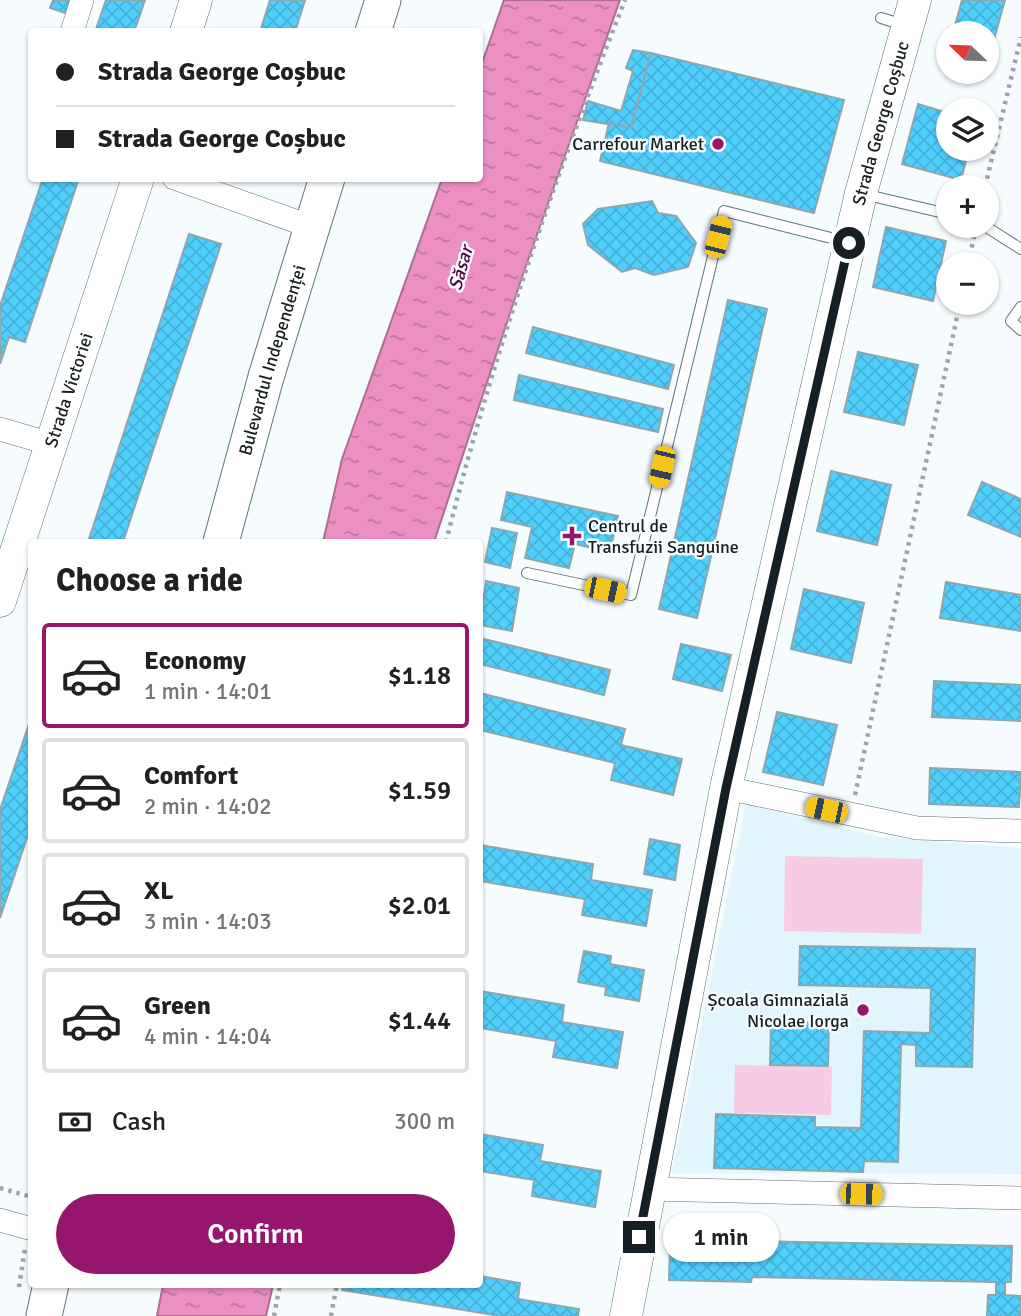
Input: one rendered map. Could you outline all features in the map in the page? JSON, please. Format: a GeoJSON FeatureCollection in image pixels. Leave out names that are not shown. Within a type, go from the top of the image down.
{"type":"FeatureCollection","features":[{"type":"Feature","properties":{"kind":"main road"},"geometry":{"type":"LineString","coordinates":[[374,28],[383,0]]}},
{"type":"Feature","properties":{"kind":"main road","name":"Bulevardul Independenței"},"geometry":{"type":"LineString","coordinates":[[222,539],[326,182]]}},
{"type":"Feature","properties":{"kind":"main road"},"geometry":{"type":"LineString","coordinates":[[34,1288],[44,1316]]}},
{"type":"Feature","properties":{"kind":"street"},"geometry":{"type":"LineString","coordinates":[[73,28],[82,0]]}},
{"type":"Feature","properties":{"kind":"street"},"geometry":{"type":"LineString","coordinates":[[187,28],[196,0]]}},
{"type":"Feature","properties":{"kind":"street","name":"Strada George Coșbuc"},"geometry":{"type":"LineString","coordinates":[[626,1316],[726,788],[901,15]]}},
{"type":"Feature","properties":{"kind":"street","name":"Strada Victoriei"},"geometry":{"type":"LineString","coordinates":[[0,601],[137,182]]}},
{"type":"Feature","properties":{"kind":"street"},"geometry":{"type":"LineString","coordinates":[[185,182],[312,227]]}},
{"type":"Feature","properties":{"kind":"street"},"geometry":{"type":"LineString","coordinates":[[0,429],[51,444]]}},
{"type":"Feature","properties":{"kind":"street"},"geometry":{"type":"LineString","coordinates":[[726,788],[917,828],[1021,831]]}},
{"type":"Feature","properties":{"kind":"street"},"geometry":{"type":"LineString","coordinates":[[648,1189],[1021,1198]]}},
{"type":"Feature","properties":{"kind":"street"},"geometry":{"type":"LineString","coordinates":[[0,1220],[28,1227]]}},
{"type":"Feature","properties":{"kind":"lane"},"geometry":{"type":"LineString","coordinates":[[861,193],[936,211]]}},
{"type":"Feature","properties":{"kind":"lane"},"geometry":{"type":"LineString","coordinates":[[527,573],[631,595],[724,211],[849,243]]}},
{"type":"Feature","properties":{"kind":"lane"},"geometry":{"type":"LineString","coordinates":[[999,235],[1021,249]]}},
{"type":"Feature","properties":{"kind":"lane"},"geometry":{"type":"LineString","coordinates":[[1021,307],[1011,321],[1021,330]]}},
{"type":"Feature","properties":{"kind":"path"},"geometry":{"type":"LineString","coordinates":[[447,539],[473,434],[585,101],[625,0]]}},
{"type":"Feature","properties":{"kind":"path"},"geometry":{"type":"LineString","coordinates":[[988,175],[1021,37]]}},
{"type":"Feature","properties":{"kind":"path"},"geometry":{"type":"LineString","coordinates":[[851,815],[957,315]]}},
{"type":"Feature","properties":{"kind":"path"},"geometry":{"type":"LineString","coordinates":[[0,1188],[28,1196]]}},
{"type":"Feature","properties":{"kind":"path"},"geometry":{"type":"LineString","coordinates":[[274,1316],[280,1288]]}},
{"type":"Feature","properties":{"kind":"path"},"geometry":{"type":"LineString","coordinates":[[331,1316],[336,1288]]}},
{"type":"Feature","properties":{"kind":"shaded area","name":"Școala Gimnazială Nicolae Iorga"},"geometry":{"type":"Polygon","coordinates":[[[746,804],[879,837],[1021,848],[1021,1174],[672,1173],[746,804]]]}},
{"type":"Feature","properties":{"kind":"shaded area"},"geometry":{"type":"Polygon","coordinates":[[[785,856],[923,859],[921,934],[784,931],[785,856]]]}},
{"type":"Feature","properties":{"kind":"shaded area"},"geometry":{"type":"Polygon","coordinates":[[[735,1065],[832,1067],[831,1115],[734,1113],[735,1065]]]}},
{"type":"Feature","properties":{"kind":"water","name":"Săsar"},"geometry":{"type":"Polygon","coordinates":[[[504,0],[620,0],[522,277],[435,539],[324,539],[342,459],[441,182],[483,182],[483,60],[504,0]]]}},
{"type":"Feature","properties":{"kind":"water"},"geometry":{"type":"Polygon","coordinates":[[[162,1288],[272,1288],[266,1316],[157,1316],[162,1288]]]}},
{"type":"Feature","properties":{"kind":"building"},"geometry":{"type":"Polygon","coordinates":[[[53,0],[73,0],[68,14],[50,8],[53,0]]]}},
{"type":"Feature","properties":{"kind":"building"},"geometry":{"type":"Polygon","coordinates":[[[106,0],[145,0],[135,28],[96,28],[106,0]]]}},
{"type":"Feature","properties":{"kind":"building"},"geometry":{"type":"Polygon","coordinates":[[[270,0],[305,0],[296,28],[261,28],[270,0]]]}},
{"type":"Feature","properties":{"kind":"building"},"geometry":{"type":"Polygon","coordinates":[[[962,0],[1005,0],[999,22],[956,21],[962,0]]]}},
{"type":"Feature","properties":{"kind":"building"},"geometry":{"type":"Polygon","coordinates":[[[633,50],[651,53],[631,128],[583,120],[588,101],[621,111],[633,71],[626,68],[633,50]]]}},
{"type":"Feature","properties":{"kind":"building","name":"Carrefour Market"},"geometry":{"type":"Polygon","coordinates":[[[651,53],[844,100],[814,213],[600,161],[609,123],[631,128],[651,53]]]}},
{"type":"Feature","properties":{"kind":"building"},"geometry":{"type":"Polygon","coordinates":[[[918,104],[936,109],[936,161],[966,161],[962,175],[943,175],[902,164],[918,104]]]}},
{"type":"Feature","properties":{"kind":"building"},"geometry":{"type":"Polygon","coordinates":[[[42,182],[78,182],[25,342],[9,337],[0,364],[0,306],[42,182]]]}},
{"type":"Feature","properties":{"kind":"building"},"geometry":{"type":"Polygon","coordinates":[[[652,201],[658,213],[676,216],[696,243],[688,267],[654,275],[635,268],[622,272],[588,245],[583,224],[598,209],[652,201]]]}},
{"type":"Feature","properties":{"kind":"building"},"geometry":{"type":"Polygon","coordinates":[[[886,227],[946,241],[944,252],[936,252],[936,287],[933,301],[873,287],[886,227]]]}},
{"type":"Feature","properties":{"kind":"building"},"geometry":{"type":"Polygon","coordinates":[[[189,234],[221,244],[124,539],[89,539],[189,234]]]}},
{"type":"Feature","properties":{"kind":"building"},"geometry":{"type":"Polygon","coordinates":[[[728,300],[767,309],[697,618],[659,609],[728,300]]]}},
{"type":"Feature","properties":{"kind":"building"},"geometry":{"type":"Polygon","coordinates":[[[533,327],[674,365],[668,389],[526,353],[533,327]]]}},
{"type":"Feature","properties":{"kind":"building"},"geometry":{"type":"Polygon","coordinates":[[[858,352],[918,365],[904,425],[844,412],[858,352]]]}},
{"type":"Feature","properties":{"kind":"building"},"geometry":{"type":"Polygon","coordinates":[[[519,375],[663,409],[658,432],[514,400],[519,375]]]}},
{"type":"Feature","properties":{"kind":"building"},"geometry":{"type":"Polygon","coordinates":[[[831,471],[891,485],[877,545],[817,531],[831,471]]]}},
{"type":"Feature","properties":{"kind":"building"},"geometry":{"type":"Polygon","coordinates":[[[982,482],[1021,499],[1021,537],[968,515],[982,482]]]}},
{"type":"Feature","properties":{"kind":"building","name":"Centrul de Transfuzii Sanguine"},"geometry":{"type":"Polygon","coordinates":[[[507,492],[618,516],[610,552],[575,544],[569,568],[525,558],[532,527],[501,520],[507,492]]]}},
{"type":"Feature","properties":{"kind":"building"},"geometry":{"type":"Polygon","coordinates":[[[492,528],[517,533],[510,568],[485,562],[492,528]]]}},
{"type":"Feature","properties":{"kind":"building"},"geometry":{"type":"Polygon","coordinates":[[[486,581],[519,588],[512,631],[483,626],[486,581]]]}},
{"type":"Feature","properties":{"kind":"building"},"geometry":{"type":"Polygon","coordinates":[[[946,582],[1021,595],[1021,631],[940,618],[946,582]]]}},
{"type":"Feature","properties":{"kind":"building"},"geometry":{"type":"Polygon","coordinates":[[[804,589],[864,603],[851,663],[791,649],[804,589]]]}},
{"type":"Feature","properties":{"kind":"building"},"geometry":{"type":"Polygon","coordinates":[[[483,639],[610,670],[604,695],[483,665],[483,639]]]}},
{"type":"Feature","properties":{"kind":"building"},"geometry":{"type":"Polygon","coordinates":[[[681,644],[731,655],[722,691],[673,679],[681,644]]]}},
{"type":"Feature","properties":{"kind":"building"},"geometry":{"type":"Polygon","coordinates":[[[934,681],[1021,685],[1021,721],[932,717],[934,681]]]}},
{"type":"Feature","properties":{"kind":"building"},"geometry":{"type":"Polygon","coordinates":[[[483,694],[625,729],[621,745],[682,759],[673,795],[611,780],[615,763],[483,731],[483,694]]]}},
{"type":"Feature","properties":{"kind":"building"},"geometry":{"type":"Polygon","coordinates":[[[777,712],[837,725],[823,785],[763,772],[777,712]]]}},
{"type":"Feature","properties":{"kind":"building"},"geometry":{"type":"Polygon","coordinates":[[[28,727],[28,835],[0,918],[0,810],[28,727]]]}},
{"type":"Feature","properties":{"kind":"building"},"geometry":{"type":"Polygon","coordinates":[[[930,768],[1021,772],[1019,807],[929,804],[930,768]]]}},
{"type":"Feature","properties":{"kind":"building"},"geometry":{"type":"Polygon","coordinates":[[[650,839],[680,845],[675,880],[644,874],[650,839]]]}},
{"type":"Feature","properties":{"kind":"building"},"geometry":{"type":"Polygon","coordinates":[[[483,846],[593,864],[591,880],[652,890],[646,926],[582,915],[585,899],[483,882],[483,846]]]}},
{"type":"Feature","properties":{"kind":"building"},"geometry":{"type":"Polygon","coordinates":[[[800,946],[975,949],[972,1067],[916,1066],[916,1045],[901,1044],[898,1162],[864,1161],[863,1172],[714,1168],[716,1114],[815,1117],[815,1127],[861,1128],[864,1031],[930,1033],[931,988],[799,985],[800,946]]]}},
{"type":"Feature","properties":{"kind":"building"},"geometry":{"type":"Polygon","coordinates":[[[584,951],[611,956],[610,964],[644,970],[639,1001],[605,995],[606,987],[578,982],[584,951]]]}},
{"type":"Feature","properties":{"kind":"building"},"geometry":{"type":"Polygon","coordinates":[[[483,992],[564,1005],[562,1022],[623,1032],[617,1068],[553,1057],[556,1041],[483,1029],[483,992]]]}},
{"type":"Feature","properties":{"kind":"building"},"geometry":{"type":"Polygon","coordinates":[[[771,1022],[829,1023],[828,1066],[770,1065],[771,1022]]]}},
{"type":"Feature","properties":{"kind":"building"},"geometry":{"type":"Polygon","coordinates":[[[483,1135],[543,1145],[540,1161],[601,1171],[595,1207],[532,1196],[534,1180],[483,1172],[483,1135]]]}},
{"type":"Feature","properties":{"kind":"building"},"geometry":{"type":"Polygon","coordinates":[[[752,1241],[1012,1246],[1011,1282],[1005,1282],[1005,1295],[1021,1296],[1021,1316],[987,1316],[988,1295],[996,1295],[996,1282],[752,1277],[751,1282],[669,1280],[670,1245],[752,1247],[752,1241]]]}},
{"type":"Feature","properties":{"kind":"building"},"geometry":{"type":"Polygon","coordinates":[[[483,1277],[520,1283],[518,1299],[579,1309],[578,1316],[500,1316],[342,1290],[483,1288],[483,1277]]]}},
{"type":"Feature","properties":{"kind":"place","name":"Carrefour Market"},"geometry":{"type":"Point","coordinates":[718,144]}},
{"type":"Feature","properties":{"kind":"place","name":"Centrul de Transfuzii Sanguine"},"geometry":{"type":"Point","coordinates":[572,536]}},
{"type":"Feature","properties":{"kind":"place","name":"Școala Gimnazială Nicolae Iorga"},"geometry":{"type":"Point","coordinates":[863,1010]}},
{"type":"Feature","properties":{"kind":"route"},"geometry":{"type":"LineString","coordinates":[[639,1237],[726,788],[849,243]]}}]}
